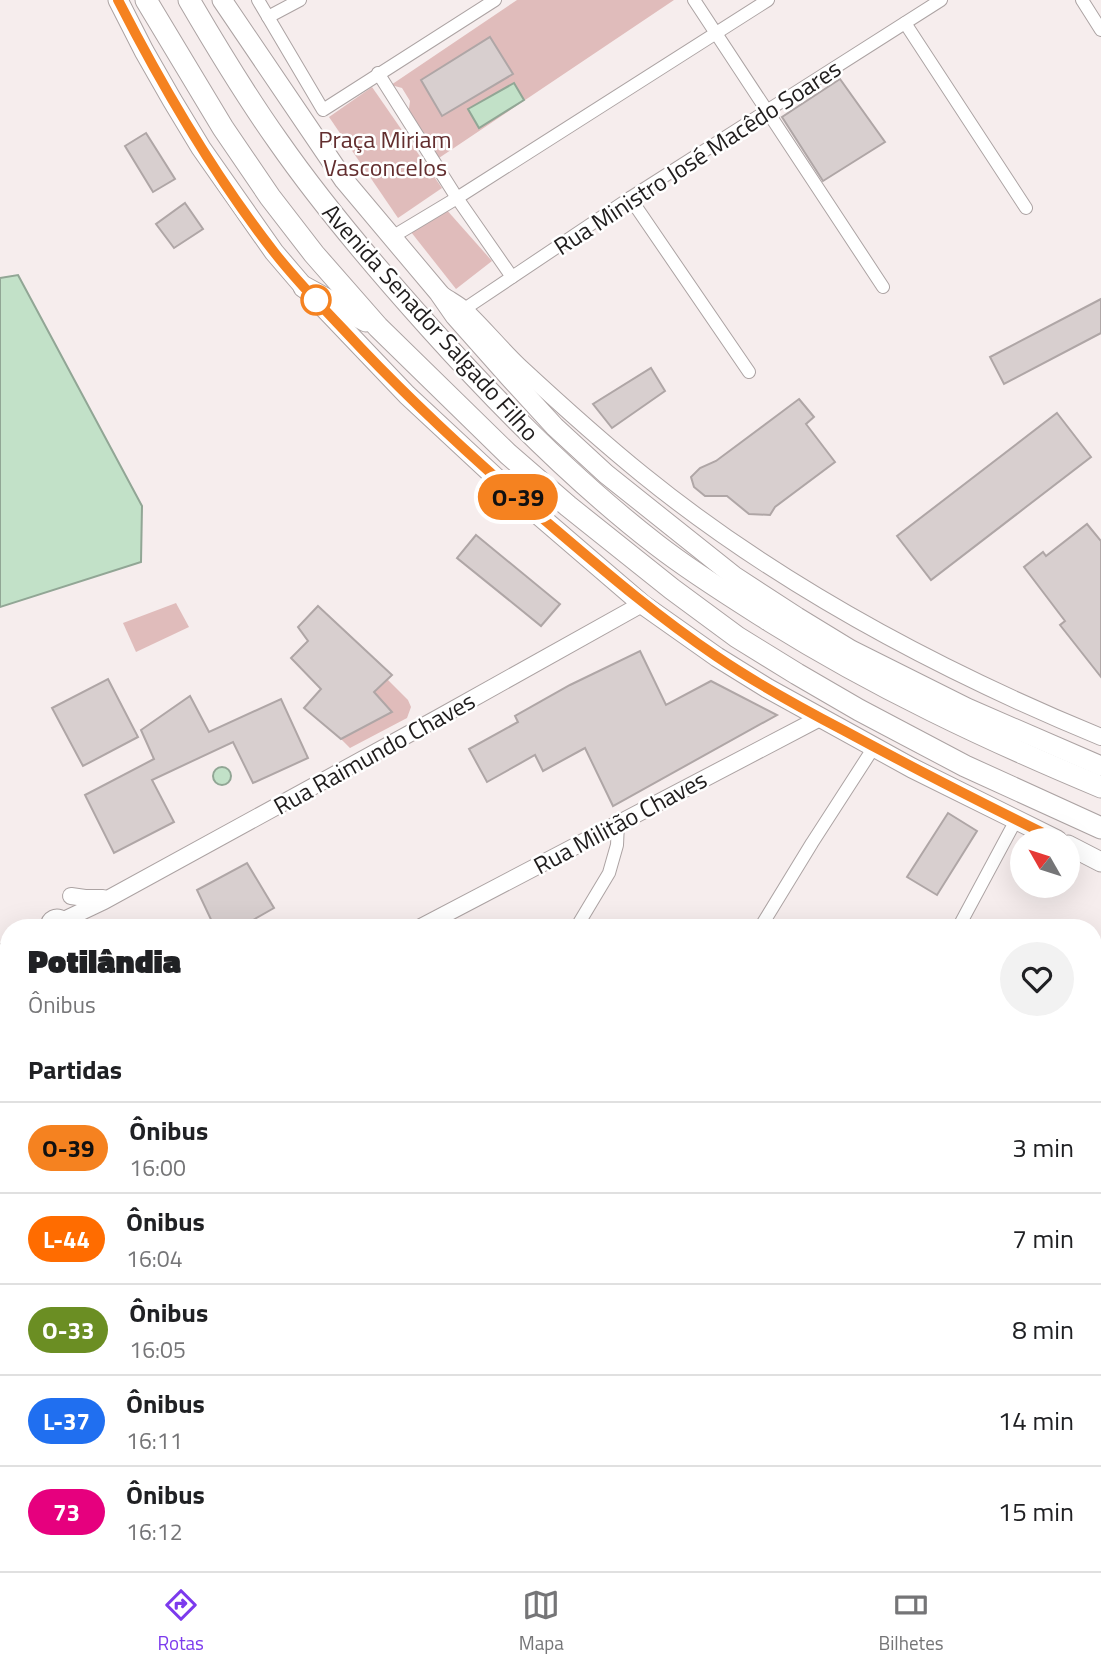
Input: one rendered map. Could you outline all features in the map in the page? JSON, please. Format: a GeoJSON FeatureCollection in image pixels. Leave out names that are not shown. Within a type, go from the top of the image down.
{"type":"FeatureCollection","features":[{"type":"Feature","properties":{"kind":"highway","name":"Avenida Senador Salgado Filho"},"geometry":{"type":"LineString","coordinates":[[146,0],[223,128],[270,197],[314,254],[378,327],[508,454],[568,506],[737,637],[859,710],[965,766],[1101,828]]}},
{"type":"Feature","properties":{"kind":"highway","name":"Avenida Senador Salgado Filho"},"geometry":{"type":"LineString","coordinates":[[189,0],[278,142],[371,262],[538,443],[600,498],[658,546],[734,598],[842,664],[978,734],[1101,787]]}},
{"type":"Feature","properties":{"kind":"highway"},"geometry":{"type":"LineString","coordinates":[[304,287],[378,327]]}},
{"type":"Feature","properties":{"kind":"main road"},"geometry":{"type":"LineString","coordinates":[[118,0],[144,51],[201,148],[274,252],[407,395],[507,488],[642,604],[717,657],[912,768],[1032,828]]}},
{"type":"Feature","properties":{"kind":"main road","name":"Avenida Senador Salgado Filho"},"geometry":{"type":"LineString","coordinates":[[222,0],[344,180],[555,427],[606,474],[734,576],[851,650],[967,708],[1101,766]]}},
{"type":"Feature","properties":{"kind":"main road"},"geometry":{"type":"LineString","coordinates":[[459,312],[646,478],[757,559],[867,625],[1016,700],[1101,737]]}},
{"type":"Feature","properties":{"kind":"main road","name":"Rua Raimundo Chaves"},"geometry":{"type":"LineString","coordinates":[[75,919],[106,899],[427,725],[642,604]]}},
{"type":"Feature","properties":{"kind":"main road","name":"Rua Militão Chaves"},"geometry":{"type":"LineString","coordinates":[[436,919],[820,718]]}},
{"type":"Feature","properties":{"kind":"main road"},"geometry":{"type":"LineString","coordinates":[[1081,729],[1101,728]]}},
{"type":"Feature","properties":{"kind":"main road"},"geometry":{"type":"LineString","coordinates":[[1080,851],[1101,862]]}},
{"type":"Feature","properties":{"kind":"main road"},"geometry":{"type":"LineString","coordinates":[[71,896],[106,899]]}},
{"type":"Feature","properties":{"kind":"street"},"geometry":{"type":"LineString","coordinates":[[258,0],[323,110],[495,0]]}},
{"type":"Feature","properties":{"kind":"street"},"geometry":{"type":"LineString","coordinates":[[268,17],[300,0]]}},
{"type":"Feature","properties":{"kind":"street"},"geometry":{"type":"LineString","coordinates":[[694,0],[883,287]]}},
{"type":"Feature","properties":{"kind":"street"},"geometry":{"type":"LineString","coordinates":[[392,237],[768,0]]}},
{"type":"Feature","properties":{"kind":"street","name":"Rua Ministro José Macêdo Soares"},"geometry":{"type":"LineString","coordinates":[[459,312],[629,198],[940,0]]}},
{"type":"Feature","properties":{"kind":"street"},"geometry":{"type":"LineString","coordinates":[[1082,0],[1101,30]]}},
{"type":"Feature","properties":{"kind":"street"},"geometry":{"type":"LineString","coordinates":[[905,23],[1026,208]]}},
{"type":"Feature","properties":{"kind":"street"},"geometry":{"type":"LineString","coordinates":[[378,74],[457,198],[512,277]]}},
{"type":"Feature","properties":{"kind":"street"},"geometry":{"type":"LineString","coordinates":[[629,198],[750,372]]}},
{"type":"Feature","properties":{"kind":"street"},"geometry":{"type":"LineString","coordinates":[[766,919],[874,747]]}},
{"type":"Feature","properties":{"kind":"street"},"geometry":{"type":"LineString","coordinates":[[963,919],[1016,820]]}},
{"type":"Feature","properties":{"kind":"street"},"geometry":{"type":"LineString","coordinates":[[581,919],[609,873],[617,845],[618,823]]}},
{"type":"Feature","properties":{"kind":"green space"},"geometry":{"type":"Polygon","coordinates":[[[517,0],[674,0],[436,160],[408,116],[410,101],[402,88],[391,85],[517,0]]]}},
{"type":"Feature","properties":{"kind":"green space","name":"Praça Miriam Vasconcelos"},"geometry":{"type":"Polygon","coordinates":[[[372,87],[442,188],[398,218],[329,117],[372,87]]]}},
{"type":"Feature","properties":{"kind":"green space"},"geometry":{"type":"Polygon","coordinates":[[[445,208],[492,261],[456,289],[411,232],[445,208]]]}},
{"type":"Feature","properties":{"kind":"green space"},"geometry":{"type":"Polygon","coordinates":[[[176,603],[189,627],[136,652],[123,623],[176,603]]]}},
{"type":"Feature","properties":{"kind":"green space"},"geometry":{"type":"Polygon","coordinates":[[[387,679],[408,700],[411,707],[407,718],[350,748],[341,739],[392,712],[374,692],[387,679]]]}},
{"type":"Feature","properties":{"kind":"shaded area"},"geometry":{"type":"Polygon","coordinates":[[[514,83],[524,100],[479,128],[468,109],[514,83]]]}},
{"type":"Feature","properties":{"kind":"shaded area"},"geometry":{"type":"Polygon","coordinates":[[[18,275],[142,506],[141,562],[0,607],[0,278],[18,275]]]}},
{"type":"Feature","properties":{"kind":"shaded area"},"geometry":{"type":"Polygon","coordinates":[[[222,767],[228,770],[231,776],[228,782],[222,785],[216,782],[213,776],[216,770],[222,767]]]}},
{"type":"Feature","properties":{"kind":"building"},"geometry":{"type":"Polygon","coordinates":[[[490,37],[513,74],[442,116],[421,80],[490,37]]]}},
{"type":"Feature","properties":{"kind":"building"},"geometry":{"type":"Polygon","coordinates":[[[840,79],[885,142],[823,181],[782,117],[840,79]]]}},
{"type":"Feature","properties":{"kind":"building"},"geometry":{"type":"Polygon","coordinates":[[[146,133],[175,179],[153,192],[125,146],[146,133]]]}},
{"type":"Feature","properties":{"kind":"building"},"geometry":{"type":"Polygon","coordinates":[[[185,203],[203,229],[174,248],[156,224],[185,203]]]}},
{"type":"Feature","properties":{"kind":"building"},"geometry":{"type":"Polygon","coordinates":[[[1101,299],[1101,333],[1004,384],[990,357],[1101,299]]]}},
{"type":"Feature","properties":{"kind":"building"},"geometry":{"type":"Polygon","coordinates":[[[651,368],[665,391],[612,428],[593,404],[651,368]]]}},
{"type":"Feature","properties":{"kind":"building"},"geometry":{"type":"Polygon","coordinates":[[[799,399],[814,417],[806,424],[835,462],[775,507],[770,515],[749,514],[727,496],[705,496],[694,487],[691,477],[700,468],[716,461],[799,399]]]}},
{"type":"Feature","properties":{"kind":"building"},"geometry":{"type":"Polygon","coordinates":[[[1057,413],[1091,457],[931,580],[897,536],[1057,413]]]}},
{"type":"Feature","properties":{"kind":"building"},"geometry":{"type":"Polygon","coordinates":[[[1087,524],[1101,541],[1101,677],[1060,625],[1065,621],[1024,567],[1043,552],[1046,556],[1087,524]]]}},
{"type":"Feature","properties":{"kind":"building"},"geometry":{"type":"Polygon","coordinates":[[[476,535],[560,604],[541,626],[457,558],[476,535]]]}},
{"type":"Feature","properties":{"kind":"building"},"geometry":{"type":"Polygon","coordinates":[[[318,606],[392,675],[374,692],[392,712],[341,739],[304,708],[321,689],[291,658],[308,641],[298,627],[318,606]]]}},
{"type":"Feature","properties":{"kind":"building"},"geometry":{"type":"Polygon","coordinates":[[[640,651],[666,705],[711,681],[777,715],[613,806],[585,748],[543,771],[535,755],[487,782],[469,749],[518,722],[515,716],[570,685],[640,651]]]}},
{"type":"Feature","properties":{"kind":"building"},"geometry":{"type":"Polygon","coordinates":[[[108,679],[138,737],[83,766],[52,708],[108,679]]]}},
{"type":"Feature","properties":{"kind":"building"},"geometry":{"type":"Polygon","coordinates":[[[190,696],[209,732],[281,699],[308,758],[253,783],[233,742],[152,780],[174,822],[114,853],[85,795],[154,759],[141,730],[190,696]]]}},
{"type":"Feature","properties":{"kind":"building"},"geometry":{"type":"Polygon","coordinates":[[[948,813],[977,831],[937,895],[907,877],[948,813]]]}},
{"type":"Feature","properties":{"kind":"building"},"geometry":{"type":"Polygon","coordinates":[[[247,863],[274,908],[255,919],[211,919],[197,890],[247,863]]]}},
{"type":"Feature","properties":{"kind":"bus line","name":"O-39"},"geometry":{"type":"LineString","coordinates":[[118,0],[144,51],[201,148],[274,252],[335,321],[407,395],[507,488],[642,604],[717,657],[767,688],[912,768],[1033,828]]}}]}
